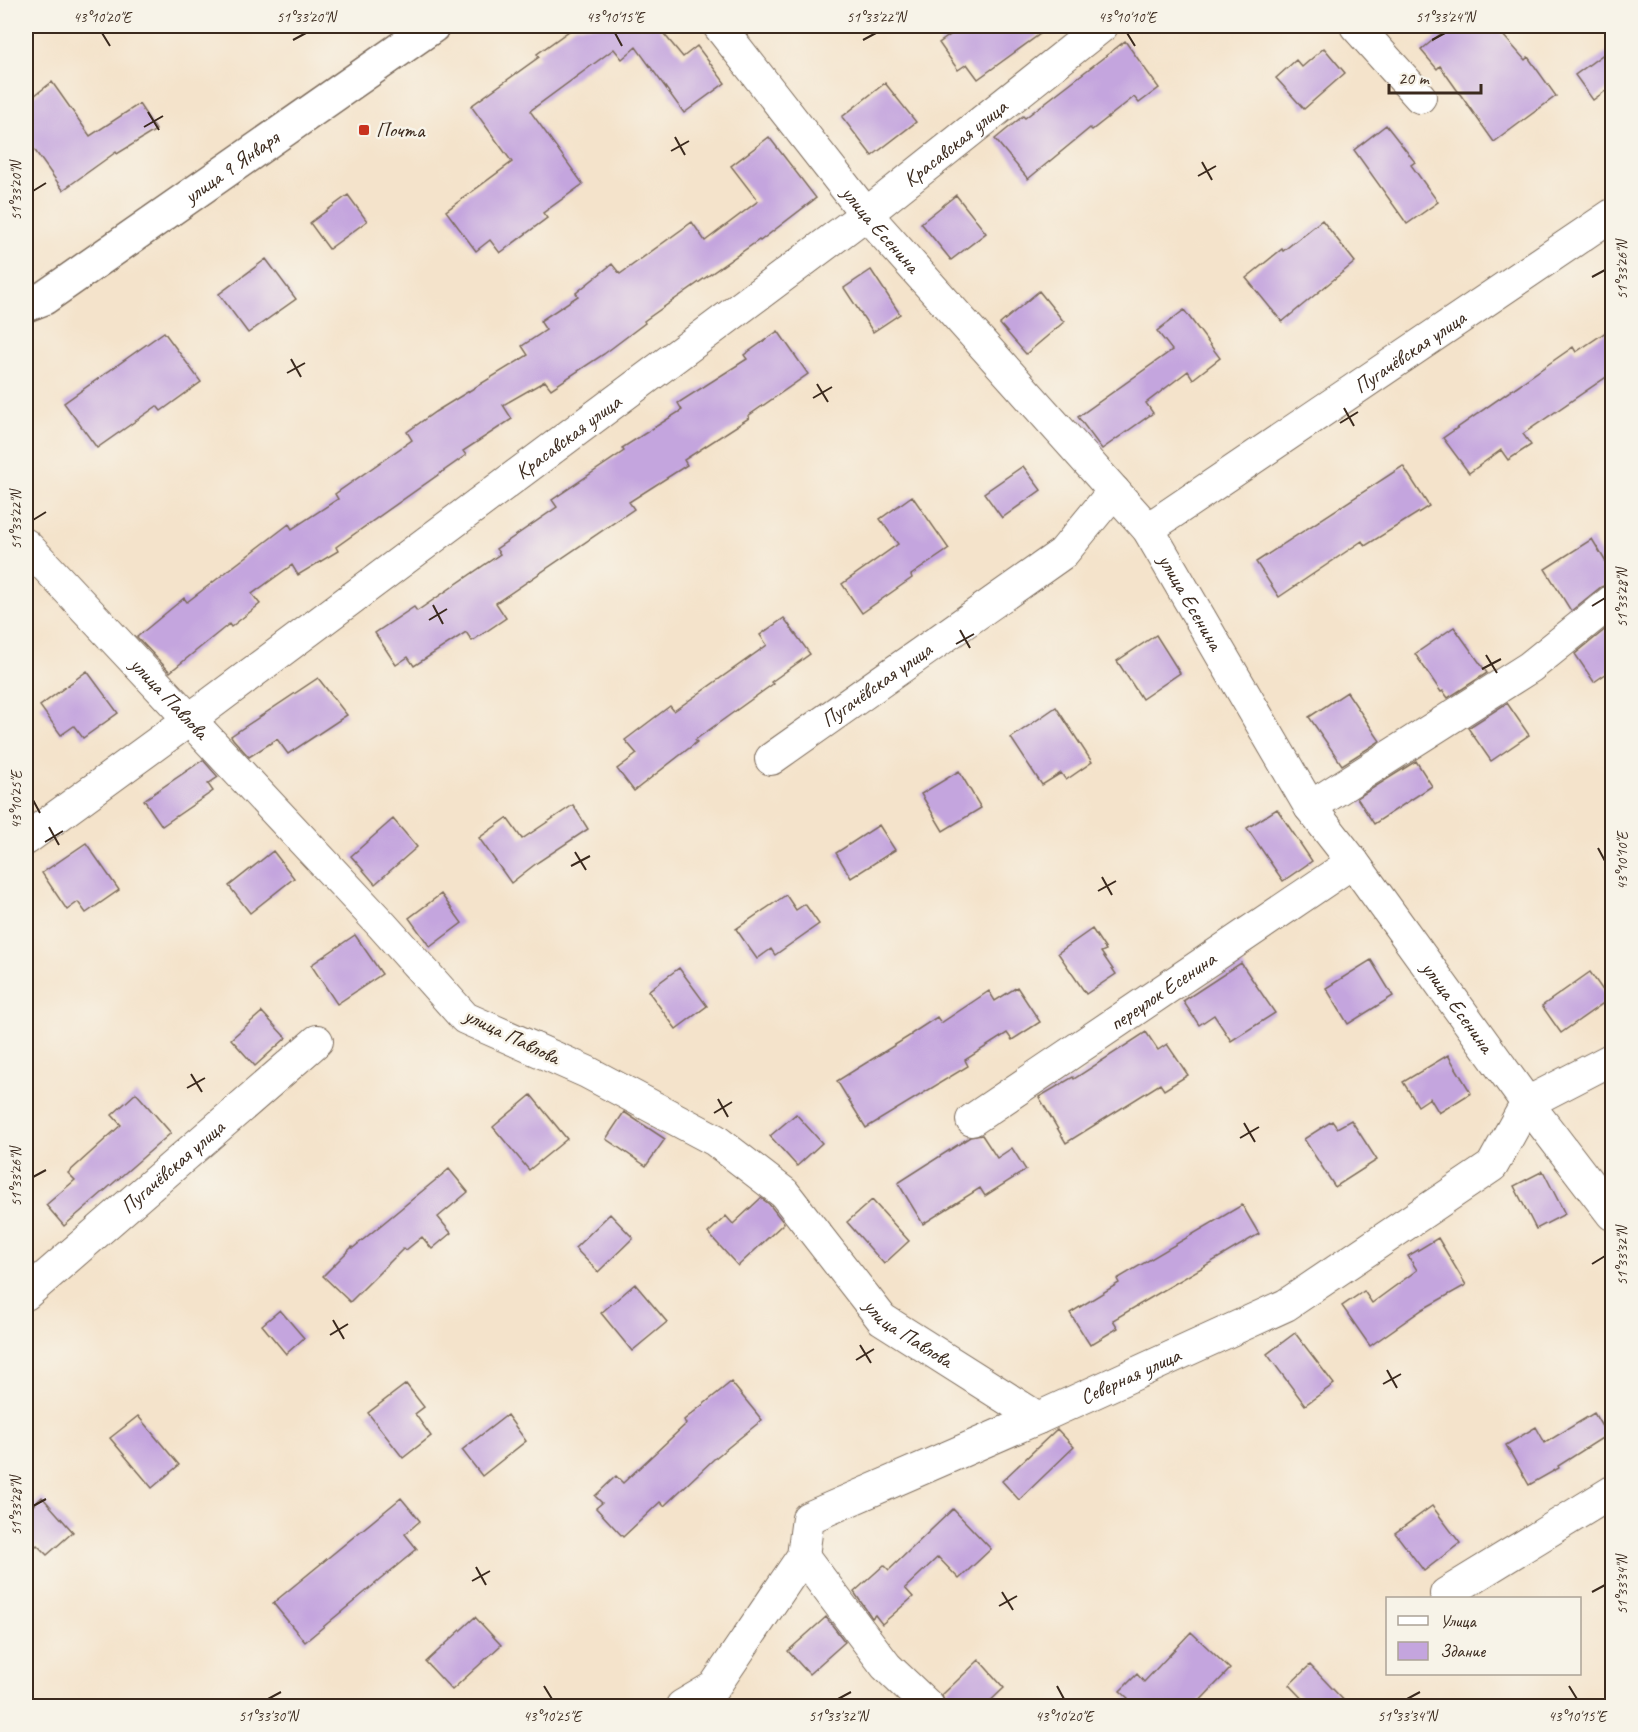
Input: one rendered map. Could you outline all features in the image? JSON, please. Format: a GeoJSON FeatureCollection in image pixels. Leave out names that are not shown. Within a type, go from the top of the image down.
{"type":"FeatureCollection","features":[{"type":"Feature","properties":{"kind":"main road","name":"улица 9 Января"},"geometry":{"type":"LineString","coordinates":[[26,305],[44,298],[433,26]]}},
{"type":"Feature","properties":{"kind":"street","name":"улица Есенина"},"geometry":{"type":"LineString","coordinates":[[719,26],[866,214],[1148,529],[1310,807],[1353,862],[1527,1103],[1612,1214]]}},
{"type":"Feature","properties":{"kind":"street","name":"Красавская улица"},"geometry":{"type":"LineString","coordinates":[[26,839],[189,720],[866,214],[1102,26]]}},
{"type":"Feature","properties":{"kind":"street"},"geometry":{"type":"LineString","coordinates":[[1356,26],[1420,97]]}},
{"type":"Feature","properties":{"kind":"street","name":"Пугачёвская улица"},"geometry":{"type":"LineString","coordinates":[[1148,529],[1612,215]]}},
{"type":"Feature","properties":{"kind":"street","name":"Пугачёвская улица"},"geometry":{"type":"LineString","coordinates":[[771,759],[1063,553],[1114,491]]}},
{"type":"Feature","properties":{"kind":"street","name":"улица Павлова"},"geometry":{"type":"LineString","coordinates":[[26,545],[465,1018],[587,1072],[715,1140],[784,1193],[882,1320],[1038,1418]]}},
{"type":"Feature","properties":{"kind":"street"},"geometry":{"type":"LineString","coordinates":[[1310,807],[1530,667],[1612,601]]}},
{"type":"Feature","properties":{"kind":"street","name":"переулок Есенина"},"geometry":{"type":"LineString","coordinates":[[972,1120],[1353,862]]}},
{"type":"Feature","properties":{"kind":"street","name":"Пугачёвская улица"},"geometry":{"type":"LineString","coordinates":[[26,1294],[317,1041]]}},
{"type":"Feature","properties":{"kind":"street"},"geometry":{"type":"LineString","coordinates":[[1527,1103],[1612,1059]]}},
{"type":"Feature","properties":{"kind":"street","name":"Северная улица"},"geometry":{"type":"LineString","coordinates":[[682,1707],[714,1687],[803,1556],[808,1518],[1038,1418],[1286,1305],[1492,1166],[1527,1103]]}},
{"type":"Feature","properties":{"kind":"street"},"geometry":{"type":"LineString","coordinates":[[1446,1594],[1612,1492]]}},
{"type":"Feature","properties":{"kind":"street"},"geometry":{"type":"LineString","coordinates":[[803,1556],[886,1666],[928,1707]]}},
{"type":"Feature","properties":{"kind":"building"},"geometry":{"type":"Polygon","coordinates":[[[576,26],[663,26],[659,28],[683,57],[697,46],[725,83],[684,113],[636,47],[622,59],[614,49],[530,111],[583,184],[543,213],[547,218],[500,253],[490,240],[476,251],[446,211],[512,162],[471,106],[539,57],[537,54],[576,26]]]}},
{"type":"Feature","properties":{"kind":"building"},"geometry":{"type":"Polygon","coordinates":[[[963,26],[1051,26],[978,79],[967,64],[958,70],[939,43],[963,26]]]}},
{"type":"Feature","properties":{"kind":"building"},"geometry":{"type":"Polygon","coordinates":[[[1450,26],[1495,26],[1525,60],[1528,57],[1556,96],[1494,142],[1440,66],[1437,69],[1421,50],[1450,26]]]}},
{"type":"Feature","properties":{"kind":"building"},"geometry":{"type":"Polygon","coordinates":[[[1125,41],[1159,88],[1139,103],[1134,97],[1092,130],[1090,128],[1028,179],[995,139],[1125,41]]]}},
{"type":"Feature","properties":{"kind":"building"},"geometry":{"type":"Polygon","coordinates":[[[1324,48],[1345,73],[1304,109],[1276,78],[1296,60],[1302,67],[1324,48]]]}},
{"type":"Feature","properties":{"kind":"building"},"geometry":{"type":"Polygon","coordinates":[[[1612,48],[1612,86],[1593,100],[1575,75],[1612,48]]]}},
{"type":"Feature","properties":{"kind":"building"},"geometry":{"type":"Polygon","coordinates":[[[52,82],[90,136],[139,104],[156,130],[117,154],[116,152],[63,190],[26,138],[26,102],[52,82]]]}},
{"type":"Feature","properties":{"kind":"building"},"geometry":{"type":"Polygon","coordinates":[[[885,83],[916,122],[872,156],[842,117],[885,83]]]}},
{"type":"Feature","properties":{"kind":"building"},"geometry":{"type":"Polygon","coordinates":[[[1386,125],[1415,162],[1411,165],[1438,202],[1407,224],[1354,150],[1386,125]]]}},
{"type":"Feature","properties":{"kind":"building"},"geometry":{"type":"Polygon","coordinates":[[[769,137],[816,198],[760,241],[644,321],[645,323],[604,354],[551,389],[545,381],[503,405],[512,419],[463,451],[466,455],[336,547],[338,551],[298,575],[292,565],[252,594],[260,604],[231,627],[229,624],[170,672],[137,637],[184,598],[187,602],[289,524],[292,529],[338,499],[335,494],[412,440],[407,432],[435,412],[528,355],[522,346],[546,330],[540,321],[578,296],[576,293],[612,264],[620,274],[692,222],[705,241],[758,201],[731,166],[769,137]]]}},
{"type":"Feature","properties":{"kind":"building"},"geometry":{"type":"Polygon","coordinates":[[[348,195],[367,221],[329,249],[310,223],[348,195]]]}},
{"type":"Feature","properties":{"kind":"building"},"geometry":{"type":"Polygon","coordinates":[[[956,195],[986,233],[951,260],[921,223],[956,195]]]}},
{"type":"Feature","properties":{"kind":"building"},"geometry":{"type":"Polygon","coordinates":[[[1322,220],[1355,262],[1282,322],[1246,278],[1322,220]]]}},
{"type":"Feature","properties":{"kind":"building"},"geometry":{"type":"Polygon","coordinates":[[[266,259],[296,299],[248,333],[219,294],[266,259]]]}},
{"type":"Feature","properties":{"kind":"building"},"geometry":{"type":"Polygon","coordinates":[[[871,270],[900,314],[873,332],[844,288],[871,270]]]}},
{"type":"Feature","properties":{"kind":"building"},"geometry":{"type":"Polygon","coordinates":[[[1039,291],[1064,322],[1026,354],[1000,324],[1039,291]]]}},
{"type":"Feature","properties":{"kind":"building"},"geometry":{"type":"Polygon","coordinates":[[[1184,310],[1220,358],[1193,379],[1188,371],[1146,403],[1153,413],[1102,449],[1078,417],[1172,350],[1157,331],[1184,310]]]}},
{"type":"Feature","properties":{"kind":"building"},"geometry":{"type":"Polygon","coordinates":[[[1612,328],[1612,373],[1523,434],[1531,445],[1508,460],[1501,450],[1469,473],[1443,438],[1573,347],[1576,352],[1612,328]]]}},
{"type":"Feature","properties":{"kind":"building"},"geometry":{"type":"Polygon","coordinates":[[[778,331],[808,374],[748,416],[749,418],[684,460],[687,465],[629,502],[634,509],[496,603],[506,618],[472,641],[466,632],[414,666],[408,657],[396,665],[375,633],[414,607],[417,611],[500,554],[496,549],[557,507],[552,500],[624,451],[622,448],[682,410],[678,403],[747,359],[744,355],[778,331]]]}},
{"type":"Feature","properties":{"kind":"building"},"geometry":{"type":"Polygon","coordinates":[[[164,332],[201,382],[161,411],[157,406],[97,448],[64,403],[164,332]]]}},
{"type":"Feature","properties":{"kind":"building"},"geometry":{"type":"Polygon","coordinates":[[[1023,466],[1041,490],[1002,518],[984,493],[1023,466]]]}},
{"type":"Feature","properties":{"kind":"building"},"geometry":{"type":"Polygon","coordinates":[[[1403,466],[1429,506],[1365,546],[1362,541],[1279,597],[1256,562],[1403,466]]]}},
{"type":"Feature","properties":{"kind":"building"},"geometry":{"type":"Polygon","coordinates":[[[912,496],[949,549],[862,613],[842,584],[898,544],[880,519],[912,496]]]}},
{"type":"Feature","properties":{"kind":"building"},"geometry":{"type":"Polygon","coordinates":[[[1592,539],[1612,572],[1612,583],[1601,587],[1571,611],[1545,569],[1592,539]]]}},
{"type":"Feature","properties":{"kind":"building"},"geometry":{"type":"Polygon","coordinates":[[[784,618],[810,654],[771,682],[773,684],[695,740],[697,742],[634,791],[617,769],[637,754],[625,740],[670,706],[674,711],[767,645],[760,635],[784,618]]]}},
{"type":"Feature","properties":{"kind":"building"},"geometry":{"type":"Polygon","coordinates":[[[1612,624],[1612,675],[1610,671],[1594,682],[1575,654],[1612,624]]]}},
{"type":"Feature","properties":{"kind":"building"},"geometry":{"type":"Polygon","coordinates":[[[1454,627],[1487,673],[1448,698],[1443,691],[1441,692],[1415,654],[1454,627]]]}},
{"type":"Feature","properties":{"kind":"building"},"geometry":{"type":"Polygon","coordinates":[[[1156,635],[1180,673],[1142,699],[1117,661],[1156,635]]]}},
{"type":"Feature","properties":{"kind":"building"},"geometry":{"type":"Polygon","coordinates":[[[87,671],[118,713],[83,738],[74,726],[61,735],[40,706],[87,671]]]}},
{"type":"Feature","properties":{"kind":"building"},"geometry":{"type":"Polygon","coordinates":[[[318,678],[347,715],[288,754],[277,739],[249,757],[231,736],[318,678]]]}},
{"type":"Feature","properties":{"kind":"building"},"geometry":{"type":"Polygon","coordinates":[[[1347,692],[1380,741],[1342,765],[1309,717],[1347,692]]]}},
{"type":"Feature","properties":{"kind":"building"},"geometry":{"type":"Polygon","coordinates":[[[1507,703],[1529,735],[1491,761],[1468,728],[1507,703]]]}},
{"type":"Feature","properties":{"kind":"building"},"geometry":{"type":"Polygon","coordinates":[[[1056,707],[1092,762],[1066,780],[1061,773],[1042,785],[1011,738],[1056,707]]]}},
{"type":"Feature","properties":{"kind":"building"},"geometry":{"type":"Polygon","coordinates":[[[203,760],[218,777],[208,784],[213,791],[162,826],[144,800],[203,760]]]}},
{"type":"Feature","properties":{"kind":"building"},"geometry":{"type":"Polygon","coordinates":[[[1416,761],[1432,786],[1374,824],[1357,798],[1416,761]]]}},
{"type":"Feature","properties":{"kind":"building"},"geometry":{"type":"Polygon","coordinates":[[[959,771],[981,808],[943,831],[921,794],[959,771]]]}},
{"type":"Feature","properties":{"kind":"building"},"geometry":{"type":"Polygon","coordinates":[[[573,805],[588,829],[511,883],[479,838],[507,818],[522,839],[573,805]]]}},
{"type":"Feature","properties":{"kind":"building"},"geometry":{"type":"Polygon","coordinates":[[[1277,809],[1312,861],[1283,881],[1247,828],[1277,809]]]}},
{"type":"Feature","properties":{"kind":"building"},"geometry":{"type":"Polygon","coordinates":[[[393,819],[417,847],[375,884],[351,856],[393,819]]]}},
{"type":"Feature","properties":{"kind":"building"},"geometry":{"type":"Polygon","coordinates":[[[879,825],[895,850],[851,878],[836,853],[879,825]]]}},
{"type":"Feature","properties":{"kind":"building"},"geometry":{"type":"Polygon","coordinates":[[[86,843],[119,890],[86,913],[78,902],[67,910],[42,873],[86,843]]]}},
{"type":"Feature","properties":{"kind":"building"},"geometry":{"type":"Polygon","coordinates":[[[273,851],[294,878],[250,913],[229,886],[273,851]]]}},
{"type":"Feature","properties":{"kind":"building"},"geometry":{"type":"Polygon","coordinates":[[[441,894],[462,923],[430,947],[409,918],[441,894]]]}},
{"type":"Feature","properties":{"kind":"building"},"geometry":{"type":"Polygon","coordinates":[[[786,895],[796,910],[805,904],[819,924],[775,955],[771,949],[757,959],[736,929],[786,895]]]}},
{"type":"Feature","properties":{"kind":"building"},"geometry":{"type":"Polygon","coordinates":[[[1092,929],[1106,950],[1101,952],[1116,974],[1086,994],[1058,953],[1092,929]]]}},
{"type":"Feature","properties":{"kind":"building"},"geometry":{"type":"Polygon","coordinates":[[[355,935],[382,974],[337,1004],[311,965],[355,935]]]}},
{"type":"Feature","properties":{"kind":"building"},"geometry":{"type":"Polygon","coordinates":[[[1371,960],[1393,996],[1348,1024],[1326,988],[1371,960]]]}},
{"type":"Feature","properties":{"kind":"building"},"geometry":{"type":"Polygon","coordinates":[[[1241,963],[1275,1013],[1231,1041],[1214,1015],[1199,1025],[1183,1001],[1241,963]]]}},
{"type":"Feature","properties":{"kind":"building"},"geometry":{"type":"Polygon","coordinates":[[[679,968],[707,1006],[676,1029],[648,991],[679,968]]]}},
{"type":"Feature","properties":{"kind":"building"},"geometry":{"type":"Polygon","coordinates":[[[1590,972],[1609,999],[1561,1033],[1542,1006],[1590,972]]]}},
{"type":"Feature","properties":{"kind":"building"},"geometry":{"type":"Polygon","coordinates":[[[1017,987],[1040,1022],[1012,1040],[1007,1033],[965,1060],[968,1066],[866,1128],[837,1081],[937,1017],[941,1023],[989,991],[995,1001],[1017,987]]]}},
{"type":"Feature","properties":{"kind":"building"},"geometry":{"type":"Polygon","coordinates":[[[262,1012],[286,1038],[255,1066],[231,1039],[262,1012]]]}},
{"type":"Feature","properties":{"kind":"building"},"geometry":{"type":"Polygon","coordinates":[[[1146,1032],[1158,1050],[1167,1044],[1188,1075],[1164,1090],[1160,1084],[1066,1143],[1039,1097],[1073,1077],[1074,1079],[1146,1032]]]}},
{"type":"Feature","properties":{"kind":"building"},"geometry":{"type":"Polygon","coordinates":[[[1448,1055],[1471,1093],[1439,1113],[1430,1098],[1418,1106],[1403,1082],[1448,1055]]]}},
{"type":"Feature","properties":{"kind":"building"},"geometry":{"type":"Polygon","coordinates":[[[136,1093],[171,1133],[64,1226],[46,1205],[75,1180],[68,1173],[121,1125],[112,1115],[136,1093]]]}},
{"type":"Feature","properties":{"kind":"building"},"geometry":{"type":"Polygon","coordinates":[[[531,1095],[567,1139],[529,1170],[493,1127],[531,1095]]]}},
{"type":"Feature","properties":{"kind":"building"},"geometry":{"type":"Polygon","coordinates":[[[624,1112],[665,1139],[646,1166],[606,1139],[624,1112]]]}},
{"type":"Feature","properties":{"kind":"building"},"geometry":{"type":"Polygon","coordinates":[[[796,1114],[822,1143],[797,1166],[770,1136],[796,1114]]]}},
{"type":"Feature","properties":{"kind":"building"},"geometry":{"type":"Polygon","coordinates":[[[1351,1120],[1377,1160],[1335,1187],[1304,1139],[1332,1121],[1337,1128],[1351,1120]]]}},
{"type":"Feature","properties":{"kind":"building"},"geometry":{"type":"Polygon","coordinates":[[[982,1135],[997,1158],[1012,1148],[1026,1170],[985,1196],[980,1188],[923,1224],[898,1183],[970,1137],[982,1135]]]}},
{"type":"Feature","properties":{"kind":"building"},"geometry":{"type":"Polygon","coordinates":[[[449,1169],[468,1192],[438,1217],[451,1233],[432,1249],[422,1237],[406,1250],[404,1248],[350,1302],[323,1276],[352,1247],[449,1169]]]}},
{"type":"Feature","properties":{"kind":"building"},"geometry":{"type":"Polygon","coordinates":[[[1543,1171],[1565,1214],[1536,1229],[1514,1186],[1543,1171]]]}},
{"type":"Feature","properties":{"kind":"building"},"geometry":{"type":"Polygon","coordinates":[[[761,1198],[769,1204],[784,1223],[738,1266],[708,1233],[726,1216],[733,1224],[761,1198]]]}},
{"type":"Feature","properties":{"kind":"building"},"geometry":{"type":"Polygon","coordinates":[[[872,1200],[909,1241],[884,1264],[847,1222],[872,1200]]]}},
{"type":"Feature","properties":{"kind":"building"},"geometry":{"type":"Polygon","coordinates":[[[1242,1205],[1259,1234],[1113,1320],[1118,1328],[1090,1345],[1070,1313],[1119,1283],[1117,1279],[1242,1205]]]}},
{"type":"Feature","properties":{"kind":"building"},"geometry":{"type":"Polygon","coordinates":[[[610,1214],[633,1238],[598,1272],[575,1248],[610,1214]]]}},
{"type":"Feature","properties":{"kind":"building"},"geometry":{"type":"Polygon","coordinates":[[[1438,1238],[1466,1285],[1423,1309],[1370,1346],[1342,1306],[1364,1291],[1372,1303],[1417,1270],[1408,1256],[1438,1238]]]}},
{"type":"Feature","properties":{"kind":"building"},"geometry":{"type":"Polygon","coordinates":[[[635,1284],[667,1322],[632,1351],[601,1313],[635,1284]]]}},
{"type":"Feature","properties":{"kind":"building"},"geometry":{"type":"Polygon","coordinates":[[[280,1310],[304,1338],[286,1354],[262,1325],[280,1310]]]}},
{"type":"Feature","properties":{"kind":"building"},"geometry":{"type":"Polygon","coordinates":[[[1295,1333],[1334,1384],[1305,1405],[1267,1354],[1295,1333]]]}},
{"type":"Feature","properties":{"kind":"building"},"geometry":{"type":"Polygon","coordinates":[[[731,1382],[762,1420],[714,1459],[664,1506],[660,1502],[623,1537],[596,1508],[602,1503],[595,1496],[616,1476],[623,1483],[686,1424],[684,1420],[731,1382]]]}},
{"type":"Feature","properties":{"kind":"building"},"geometry":{"type":"Polygon","coordinates":[[[406,1384],[424,1407],[415,1414],[431,1436],[403,1458],[368,1413],[406,1384]]]}},
{"type":"Feature","properties":{"kind":"building"},"geometry":{"type":"Polygon","coordinates":[[[1594,1413],[1607,1435],[1558,1466],[1559,1468],[1529,1485],[1506,1445],[1536,1427],[1545,1443],[1594,1413]]]}},
{"type":"Feature","properties":{"kind":"building"},"geometry":{"type":"Polygon","coordinates":[[[507,1415],[526,1441],[482,1476],[462,1450],[507,1415]]]}},
{"type":"Feature","properties":{"kind":"building"},"geometry":{"type":"Polygon","coordinates":[[[138,1416],[179,1465],[152,1488],[110,1438],[138,1416]]]}},
{"type":"Feature","properties":{"kind":"building"},"geometry":{"type":"Polygon","coordinates":[[[1057,1429],[1074,1447],[1019,1500],[1002,1481],[1057,1429]]]}},
{"type":"Feature","properties":{"kind":"building"},"geometry":{"type":"Polygon","coordinates":[[[42,1497],[73,1532],[47,1555],[37,1545],[26,1555],[26,1512],[42,1497]]]}},
{"type":"Feature","properties":{"kind":"building"},"geometry":{"type":"Polygon","coordinates":[[[401,1498],[420,1521],[405,1534],[417,1549],[305,1642],[273,1603],[401,1498]]]}},
{"type":"Feature","properties":{"kind":"building"},"geometry":{"type":"Polygon","coordinates":[[[1432,1506],[1460,1543],[1424,1571],[1395,1533],[1432,1506]]]}},
{"type":"Feature","properties":{"kind":"building"},"geometry":{"type":"Polygon","coordinates":[[[953,1509],[991,1549],[959,1579],[938,1557],[905,1588],[913,1597],[882,1624],[875,1615],[872,1618],[854,1592],[884,1565],[889,1570],[953,1509]]]}},
{"type":"Feature","properties":{"kind":"building"},"geometry":{"type":"Polygon","coordinates":[[[475,1617],[501,1645],[452,1690],[426,1662],[475,1617]]]}},
{"type":"Feature","properties":{"kind":"building"},"geometry":{"type":"Polygon","coordinates":[[[826,1617],[845,1642],[809,1674],[788,1651],[826,1617]]]}},
{"type":"Feature","properties":{"kind":"building"},"geometry":{"type":"Polygon","coordinates":[[[1191,1632],[1230,1669],[1194,1707],[1120,1707],[1128,1698],[1120,1691],[1137,1674],[1144,1682],[1191,1632]]]}},
{"type":"Feature","properties":{"kind":"building"},"geometry":{"type":"Polygon","coordinates":[[[979,1660],[1004,1688],[984,1707],[945,1707],[942,1695],[979,1660]]]}},
{"type":"Feature","properties":{"kind":"building"},"geometry":{"type":"Polygon","coordinates":[[[1310,1665],[1350,1707],[1310,1707],[1289,1685],[1310,1665]]]}},
{"type":"Feature","properties":{"kind":"place","name":"Почта"},"geometry":{"type":"Point","coordinates":[364,130]}}]}
